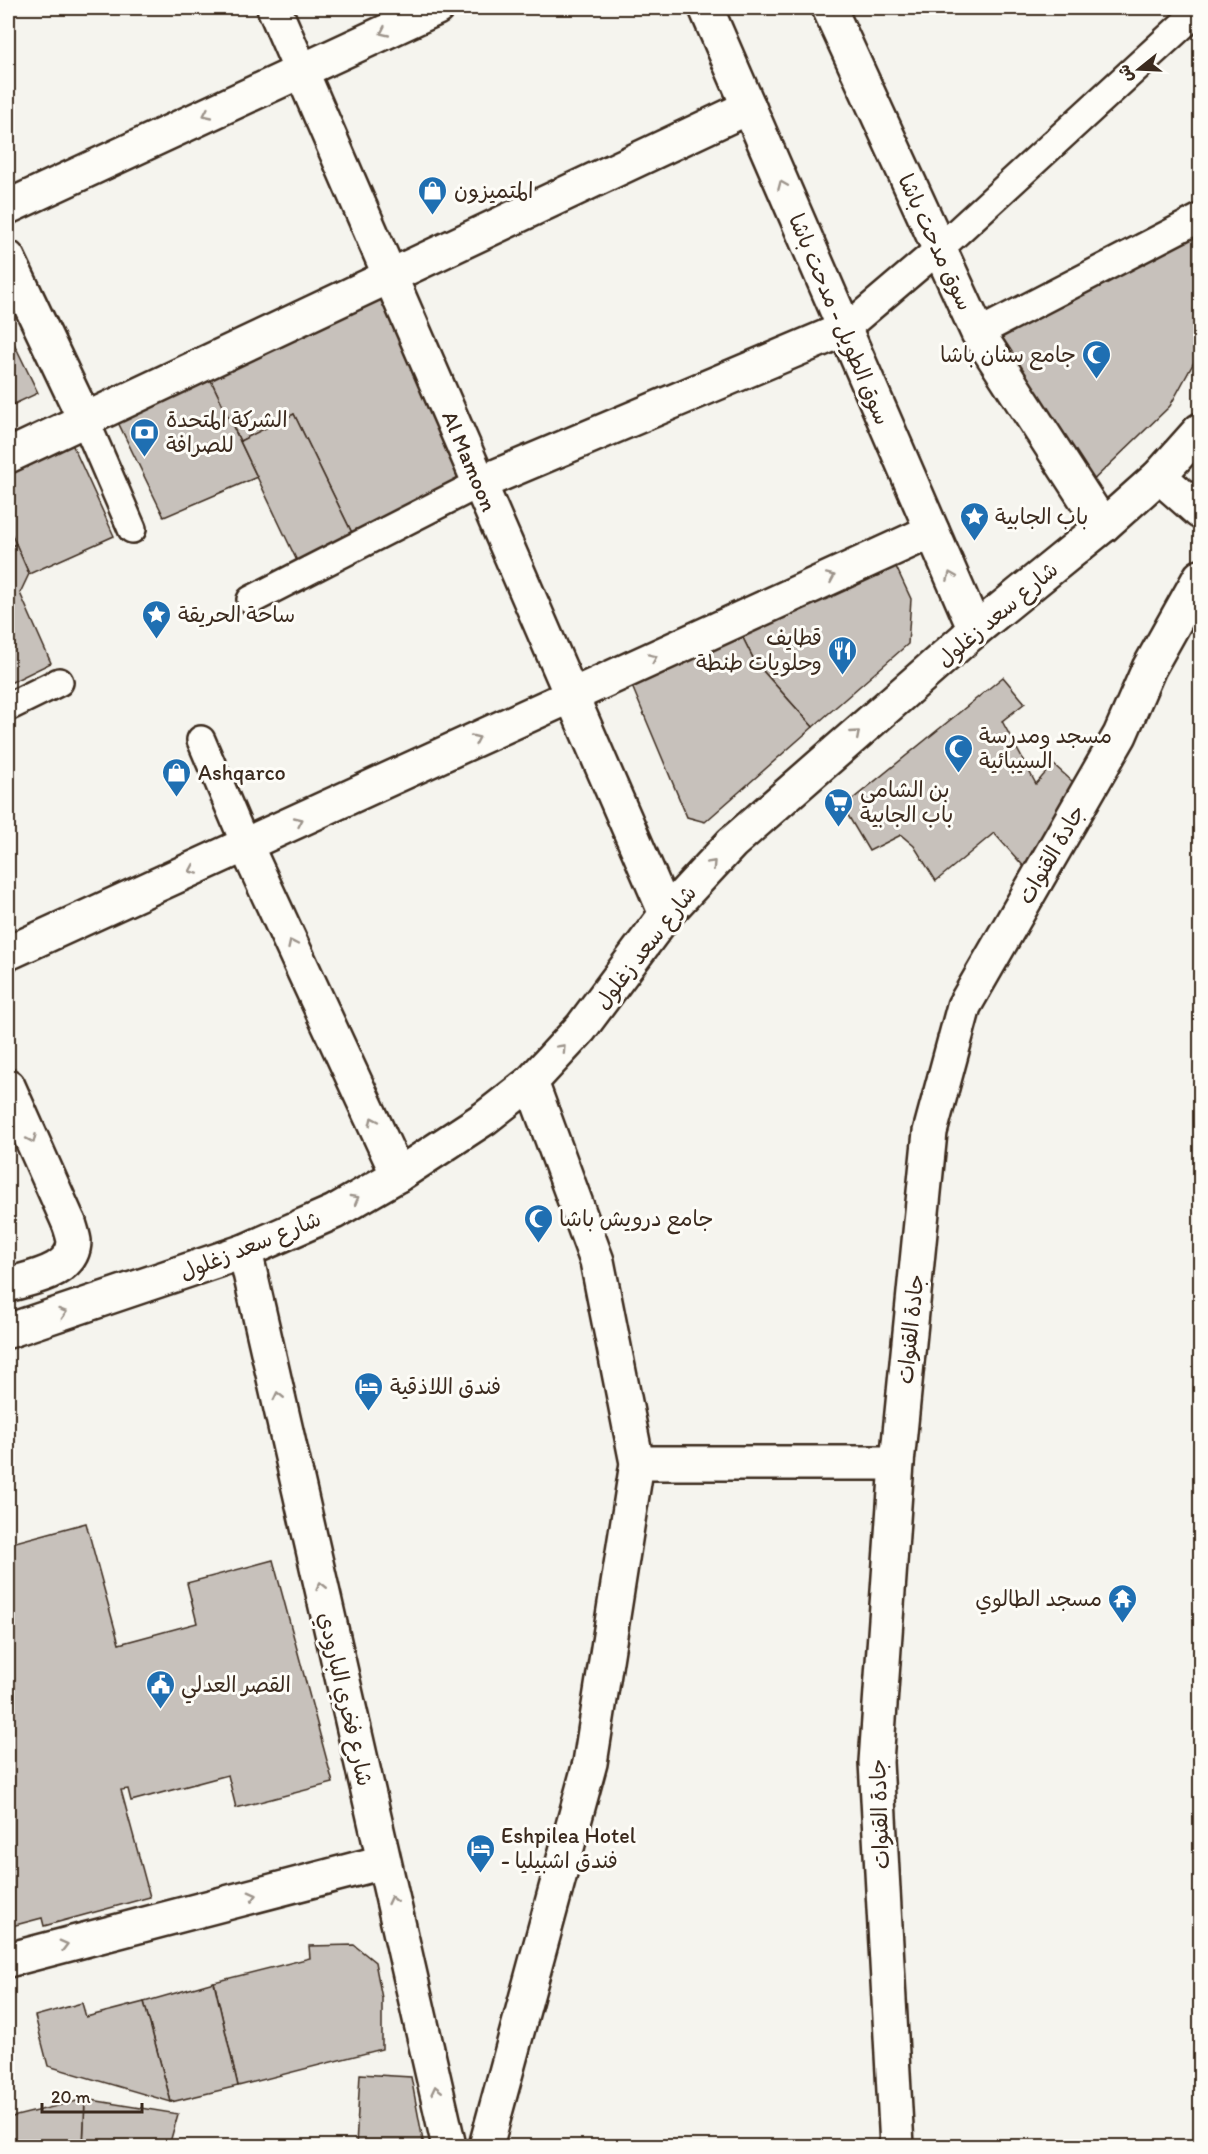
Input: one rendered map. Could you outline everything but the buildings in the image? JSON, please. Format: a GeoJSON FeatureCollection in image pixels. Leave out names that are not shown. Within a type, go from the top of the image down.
{"type":"FeatureCollection","features":[{"type":"Feature","properties":{"kind":"street","name":"Al Mamoon"},"geometry":{"type":"LineString","coordinates":[[274,8],[666,914]]}},
{"type":"Feature","properties":{"kind":"street"},"geometry":{"type":"LineString","coordinates":[[8,207],[437,8]]}},
{"type":"Feature","properties":{"kind":"street","name":"سوق الطويل - مدحت باشا"},"geometry":{"type":"LineString","coordinates":[[706,8],[975,630]]}},
{"type":"Feature","properties":{"kind":"street","name":"سوق مدحت باشا"},"geometry":{"type":"LineString","coordinates":[[829,8],[978,333],[1103,526]]}},
{"type":"Feature","properties":{"kind":"street"},"geometry":{"type":"LineString","coordinates":[[251,600],[480,483],[844,329],[939,249],[1200,9]]}},
{"type":"Feature","properties":{"kind":"street"},"geometry":{"type":"LineString","coordinates":[[8,456],[749,107]]}},
{"type":"Feature","properties":{"kind":"street"},"geometry":{"type":"LineString","coordinates":[[978,333],[1200,218]]}},
{"type":"Feature","properties":{"kind":"street"},"geometry":{"type":"LineString","coordinates":[[8,258],[85,420],[132,529]]}},
{"type":"Feature","properties":{"kind":"street","name":"شارع سعد زغلول"},"geometry":{"type":"LineString","coordinates":[[8,1331],[245,1251],[334,1212],[485,1118],[531,1082],[581,1028],[666,914],[732,843],[975,630],[1103,526],[1159,476],[1200,430]]}},
{"type":"Feature","properties":{"kind":"street"},"geometry":{"type":"LineString","coordinates":[[1159,476],[1199,509]]}},
{"type":"Feature","properties":{"kind":"street"},"geometry":{"type":"LineString","coordinates":[[8,953],[932,531]]}},
{"type":"Feature","properties":{"kind":"street","name":"جادة القنوات"},"geometry":{"type":"LineString","coordinates":[[897,2146],[876,1762],[897,1464],[930,1132],[964,1006],[1120,735],[1149,668],[1200,577]]}},
{"type":"Feature","properties":{"kind":"street"},"geometry":{"type":"LineString","coordinates":[[8,707],[59,682]]}},
{"type":"Feature","properties":{"kind":"street"},"geometry":{"type":"LineString","coordinates":[[201,740],[246,846],[398,1174]]}},
{"type":"Feature","properties":{"kind":"street"},"geometry":{"type":"LineString","coordinates":[[486,2146],[590,1762],[637,1463],[597,1261],[531,1082]]}},
{"type":"Feature","properties":{"kind":"street"},"geometry":{"type":"LineString","coordinates":[[8,1086],[69,1223],[74,1242],[70,1256],[62,1266],[8,1285]]}},
{"type":"Feature","properties":{"kind":"street","name":"شارع فخري البارودي"},"geometry":{"type":"LineString","coordinates":[[245,1251],[449,2146]]}},
{"type":"Feature","properties":{"kind":"street"},"geometry":{"type":"LineString","coordinates":[[637,1463],[897,1464]]}},
{"type":"Feature","properties":{"kind":"street"},"geometry":{"type":"LineString","coordinates":[[8,1960],[383,1862]]}},
{"type":"Feature","properties":{"kind":"place","name":"المتميزون"},"geometry":{"type":"Point","coordinates":[433,216]}},
{"type":"Feature","properties":{"kind":"place","name":"جامع سنان باشا"},"geometry":{"type":"Point","coordinates":[1097,380]}},
{"type":"Feature","properties":{"kind":"place","name":"الشركة المتحدة للصرافة"},"geometry":{"type":"Point","coordinates":[145,458]}},
{"type":"Feature","properties":{"kind":"place","name":"باب الجابية"},"geometry":{"type":"Point","coordinates":[974,542]}},
{"type":"Feature","properties":{"kind":"place","name":"ساحة الحريقة"},"geometry":{"type":"Point","coordinates":[157,640]}},
{"type":"Feature","properties":{"kind":"place","name":"قطايف وحلويات طنطة"},"geometry":{"type":"Point","coordinates":[843,676]}},
{"type":"Feature","properties":{"kind":"place","name":"مسجد ومدرسة السيبائية"},"geometry":{"type":"Point","coordinates":[958,774]}},
{"type":"Feature","properties":{"kind":"place","name":"Ashqarco"},"geometry":{"type":"Point","coordinates":[177,798]}},
{"type":"Feature","properties":{"kind":"place","name":"بن الشامي باب الجابية"},"geometry":{"type":"Point","coordinates":[839,828]}},
{"type":"Feature","properties":{"kind":"place","name":"جامع درويش باشا"},"geometry":{"type":"Point","coordinates":[538,1244]}},
{"type":"Feature","properties":{"kind":"place","name":"فندق اللاذقية"},"geometry":{"type":"Point","coordinates":[369,1412]}},
{"type":"Feature","properties":{"kind":"place","name":"مسجد الطالوي"},"geometry":{"type":"Point","coordinates":[1123,1624]}},
{"type":"Feature","properties":{"kind":"place","name":"القصر العدلي"},"geometry":{"type":"Point","coordinates":[160,1710]}},
{"type":"Feature","properties":{"kind":"place","name":"Eshpilea Hotel - فندق اشبيليا"},"geometry":{"type":"Point","coordinates":[480,1874]}}]}
